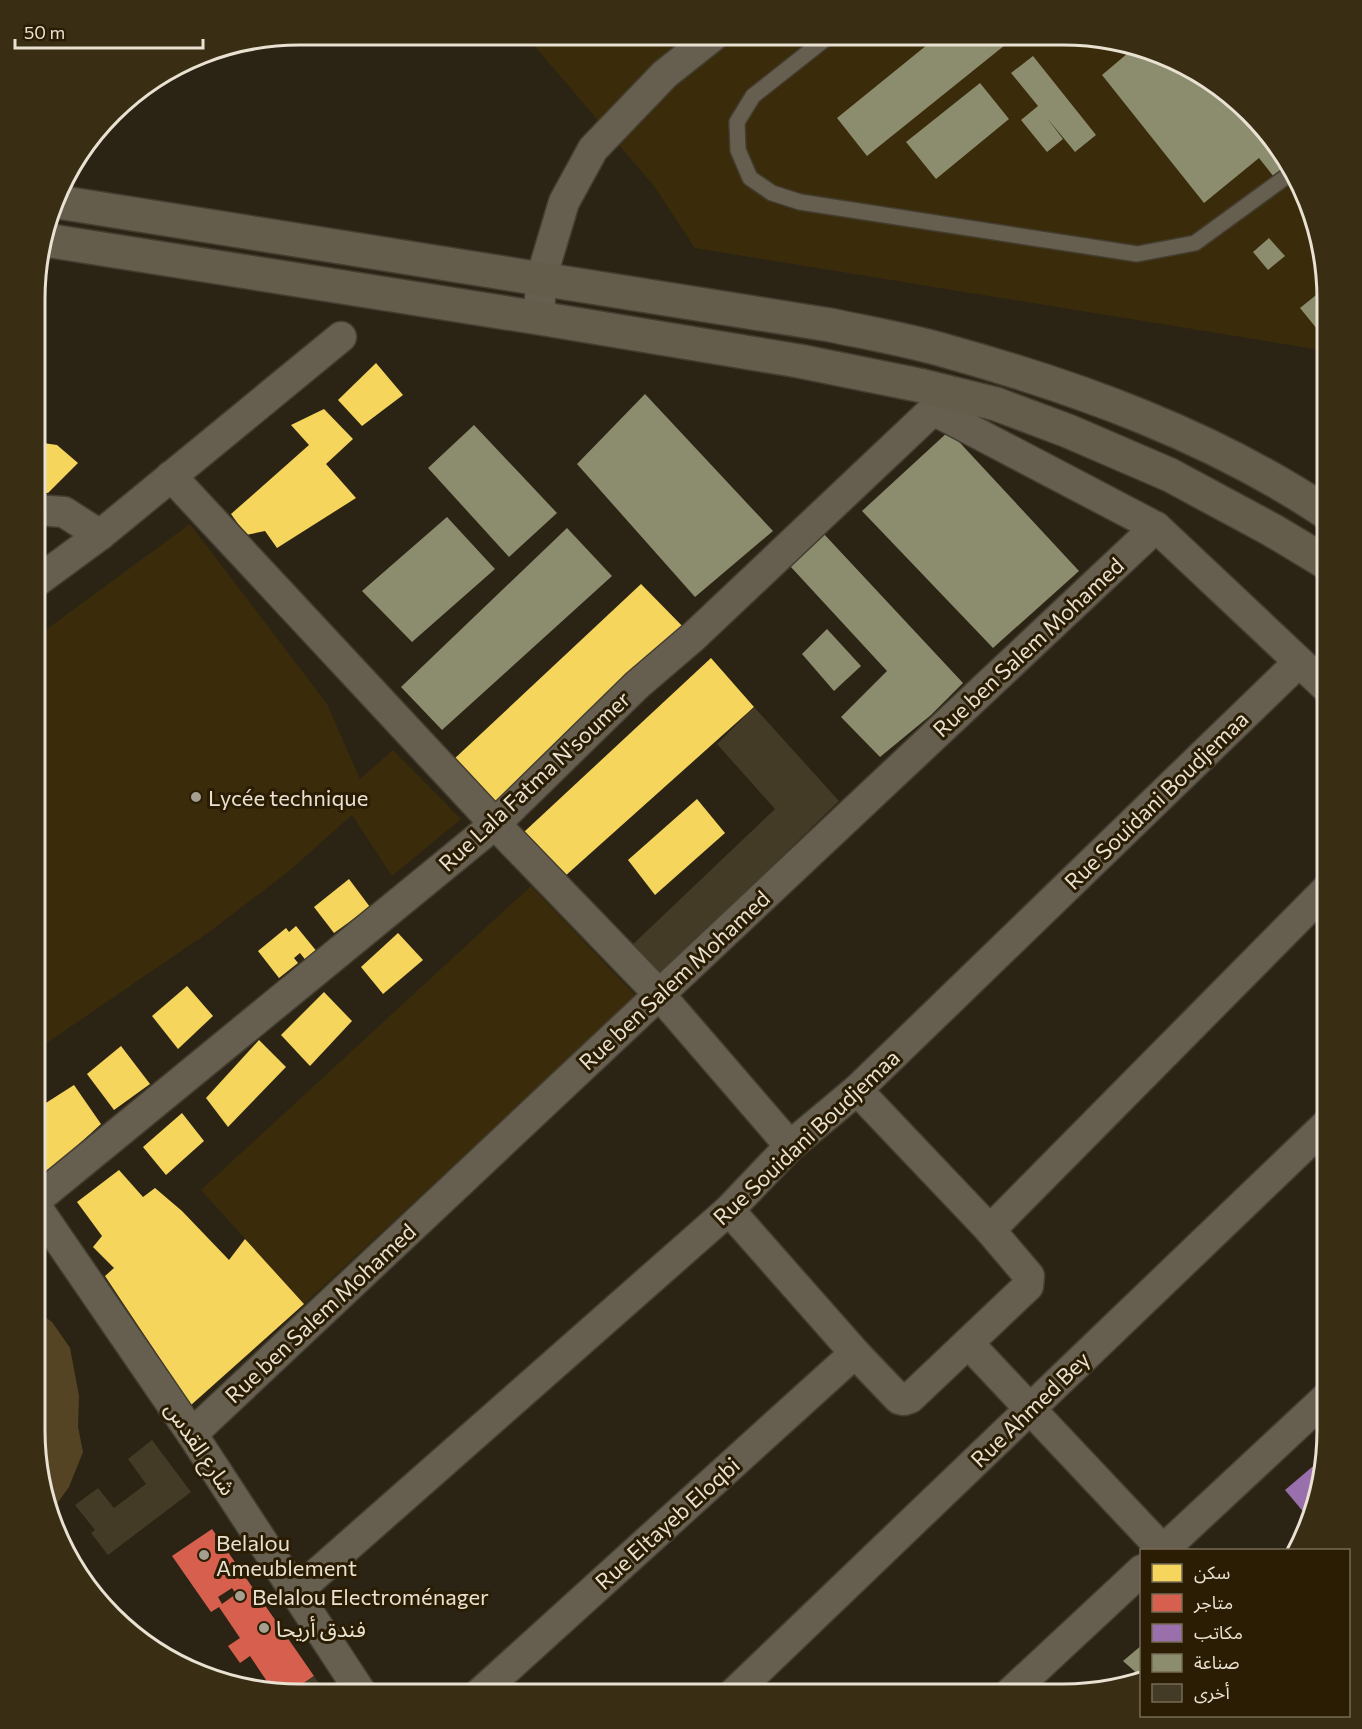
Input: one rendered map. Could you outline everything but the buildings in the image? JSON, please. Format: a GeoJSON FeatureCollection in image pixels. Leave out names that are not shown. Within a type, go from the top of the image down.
{"type":"FeatureCollection","features":[{"type":"Feature","properties":{"kind":"highway"},"geometry":{"type":"LineString","coordinates":[[64,203],[830,325],[944,350],[1084,393],[1209,447],[1290,489],[1317,507]]}},
{"type":"Feature","properties":{"kind":"highway"},"geometry":{"type":"LineString","coordinates":[[52,241],[799,361],[922,386],[996,404],[1068,431],[1170,475],[1317,557]]}},
{"type":"Feature","properties":{"kind":"street"},"geometry":{"type":"LineString","coordinates":[[539,318],[541,279],[564,202],[593,149],[665,74],[701,45]]}},
{"type":"Feature","properties":{"kind":"street"},"geometry":{"type":"LineString","coordinates":[[45,575],[100,535],[341,337]]}},
{"type":"Feature","properties":{"kind":"street","name":"Rue Lala Fatma N'soumer"},"geometry":{"type":"LineString","coordinates":[[45,1195],[495,824],[637,685],[693,637],[933,410],[1156,527]]}},
{"type":"Feature","properties":{"kind":"street"},"geometry":{"type":"LineString","coordinates":[[171,476],[495,824],[659,994],[790,1146]]}},
{"type":"Feature","properties":{"kind":"street"},"geometry":{"type":"LineString","coordinates":[[45,511],[64,512],[100,535]]}},
{"type":"Feature","properties":{"kind":"street"},"geometry":{"type":"LineString","coordinates":[[1156,527],[1317,679]]}},
{"type":"Feature","properties":{"kind":"street","name":"Rue ben Salem Mohamed"},"geometry":{"type":"LineString","coordinates":[[192,1434],[1156,527]]}},
{"type":"Feature","properties":{"kind":"street","name":"Rue Souidani Boudjemaa"},"geometry":{"type":"LineString","coordinates":[[296,1592],[729,1210],[790,1146],[857,1090],[1299,662]]}},
{"type":"Feature","properties":{"kind":"street"},"geometry":{"type":"LineString","coordinates":[[990,1230],[1317,899]]}},
{"type":"Feature","properties":{"kind":"street"},"geometry":{"type":"LineString","coordinates":[[729,1210],[855,1353],[899,1399],[910,1398],[968,1344],[1028,1286],[1029,1275],[990,1230],[857,1090]]}},
{"type":"Feature","properties":{"kind":"street","name":"Rue Ahmed Bey"},"geometry":{"type":"LineString","coordinates":[[743,1684],[1317,1134]]}},
{"type":"Feature","properties":{"kind":"street","name":"شارع القدس"},"geometry":{"type":"LineString","coordinates":[[45,1218],[192,1434],[356,1684]]}},
{"type":"Feature","properties":{"kind":"street"},"geometry":{"type":"LineString","coordinates":[[968,1344],[1161,1549]]}},
{"type":"Feature","properties":{"kind":"street","name":"Rue Eltayeb Eloqbi"},"geometry":{"type":"LineString","coordinates":[[490,1684],[855,1353]]}},
{"type":"Feature","properties":{"kind":"street"},"geometry":{"type":"LineString","coordinates":[[1165,1549],[1317,1406]]}},
{"type":"Feature","properties":{"kind":"street"},"geometry":{"type":"LineString","coordinates":[[1020,1684],[1140,1572]]}},
{"type":"Feature","properties":{"kind":"lane"},"geometry":{"type":"LineString","coordinates":[[818,45],[753,96],[737,122],[738,150],[750,178],[772,194],[800,202],[1137,254],[1195,243],[1286,177]]}},
{"type":"Feature","properties":{"kind":"shaded area"},"geometry":{"type":"Polygon","coordinates":[[[534,45],[1063,45],[1112,50],[1160,64],[1204,88],[1230,108],[1254,132],[1274,158],[1298,202],[1312,250],[1317,299],[1317,349],[695,248],[654,186],[534,45]]]}},
{"type":"Feature","properties":{"kind":"shaded area","name":"Lycée technique"},"geometry":{"type":"Polygon","coordinates":[[[190,524],[327,704],[360,779],[393,750],[461,819],[392,876],[352,815],[288,872],[209,932],[45,1044],[45,630],[190,524]]]}},
{"type":"Feature","properties":{"kind":"shaded area"},"geometry":{"type":"Polygon","coordinates":[[[531,886],[636,996],[304,1304],[201,1190],[531,886]]]}},
{"type":"Feature","properties":{"kind":"shaded area"},"geometry":{"type":"Polygon","coordinates":[[[45,1317],[52,1322],[70,1348],[79,1396],[78,1427],[83,1452],[69,1487],[57,1504],[47,1463],[45,1317]]]}},
{"type":"Feature","properties":{"kind":"place","name":"Lycée technique"},"geometry":{"type":"Point","coordinates":[196,797]}},
{"type":"Feature","properties":{"kind":"place","name":"Belalou Ameublement"},"geometry":{"type":"Point","coordinates":[204,1555]}},
{"type":"Feature","properties":{"kind":"place","name":"Belalou Electroménager"},"geometry":{"type":"Point","coordinates":[240,1596]}},
{"type":"Feature","properties":{"kind":"place","name":"فندق أريحا"},"geometry":{"type":"Point","coordinates":[264,1628]}}]}
